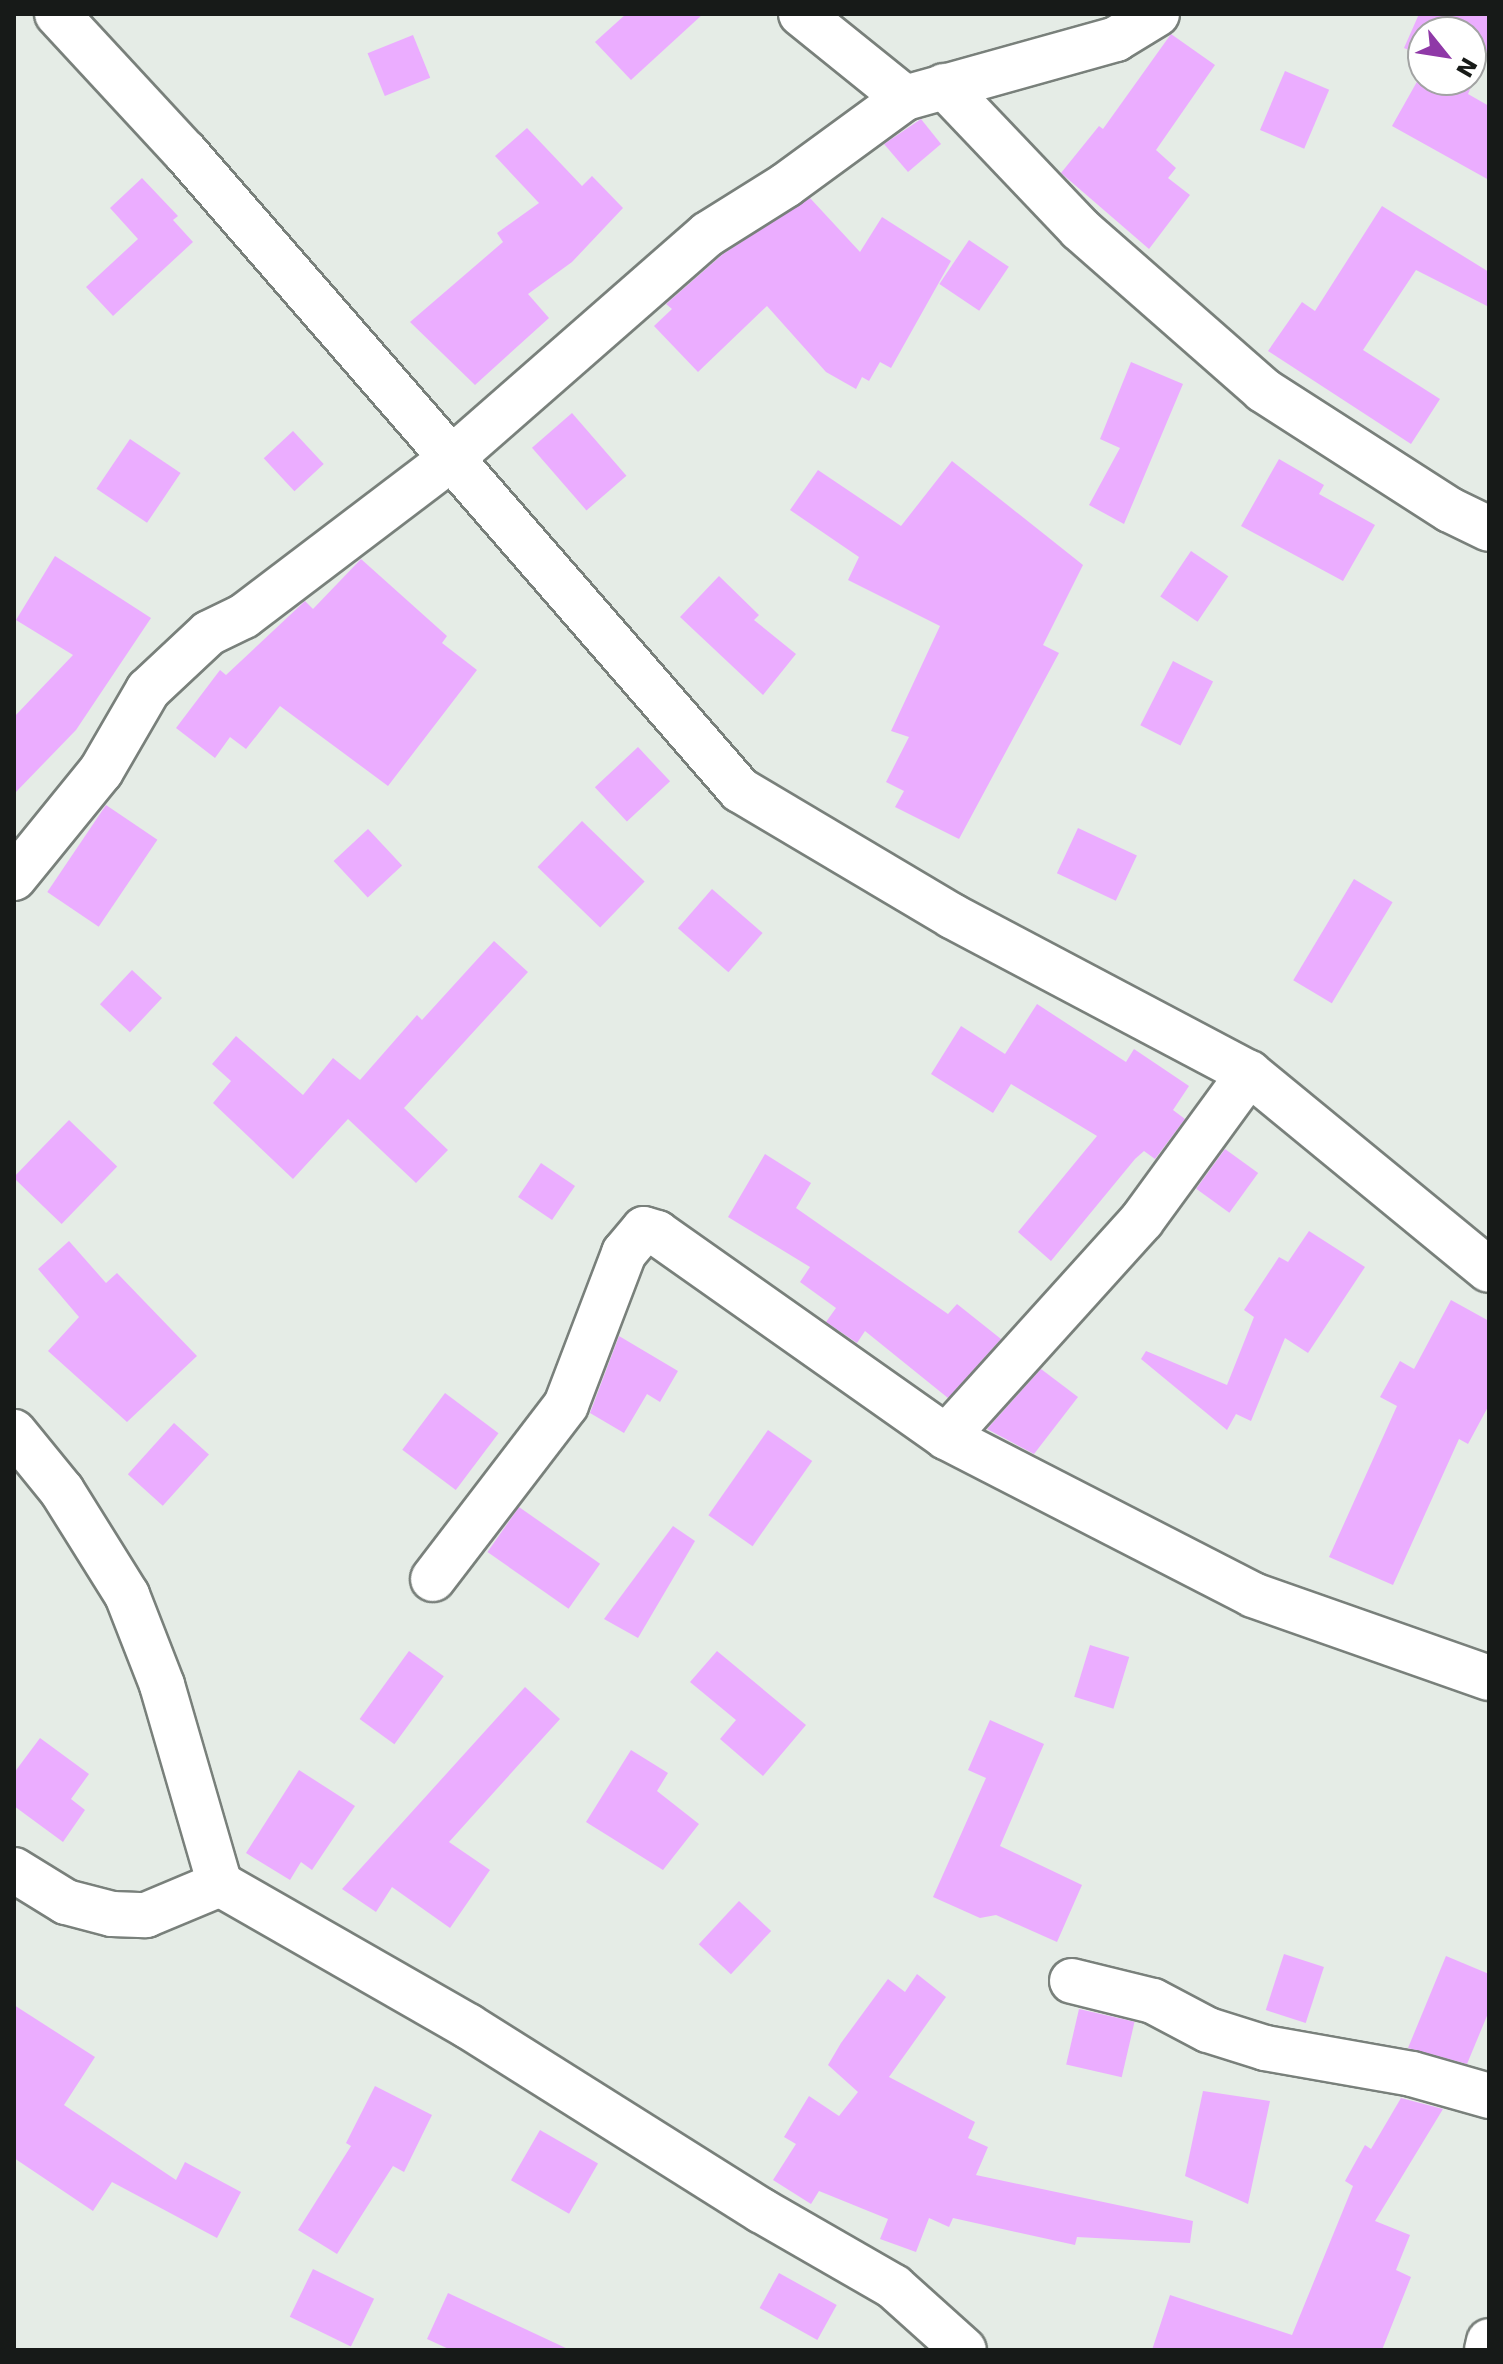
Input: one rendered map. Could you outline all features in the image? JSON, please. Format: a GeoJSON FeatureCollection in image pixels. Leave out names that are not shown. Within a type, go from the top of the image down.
{"type":"FeatureCollection","features":[{"type":"Feature","properties":{"kind":"street"},"geometry":{"type":"LineString","coordinates":[[57,14],[452,458],[740,790],[952,916],[1249,1073],[1489,1270]]}},
{"type":"Feature","properties":{"kind":"street"},"geometry":{"type":"LineString","coordinates":[[801,14],[924,92],[1263,390],[1450,510],[1489,529]]}},
{"type":"Feature","properties":{"kind":"street"},"geometry":{"type":"LineString","coordinates":[[14,878],[101,771],[158,681],[209,633],[244,616],[452,458],[708,234],[924,92],[1116,39],[1157,14]]}},
{"type":"Feature","properties":{"kind":"street"},"geometry":{"type":"LineString","coordinates":[[946,1437],[1142,1220],[1249,1073]]}},
{"type":"Feature","properties":{"kind":"street"},"geometry":{"type":"LineString","coordinates":[[433,1579],[566,1405],[624,1253],[644,1229],[657,1233],[946,1437],[1253,1595],[1489,1678]]}},
{"type":"Feature","properties":{"kind":"street"},"geometry":{"type":"LineString","coordinates":[[14,1432],[62,1491],[127,1595],[162,1685],[220,1884],[468,2026],[894,2287],[964,2350]]}},
{"type":"Feature","properties":{"kind":"street"},"geometry":{"type":"LineString","coordinates":[[14,1870],[66,1902],[112,1914],[146,1915],[220,1884]]}},
{"type":"Feature","properties":{"kind":"street"},"geometry":{"type":"LineString","coordinates":[[1072,1981],[1153,2001],[1208,2030],[1265,2048],[1412,2074],[1489,2096]]}},
{"type":"Feature","properties":{"kind":"street"},"geometry":{"type":"LineString","coordinates":[[1487,2350],[1489,2341]]}},
{"type":"Feature","properties":{"kind":"building"},"geometry":{"type":"Polygon","coordinates":[[[626,14],[703,14],[631,80],[595,42],[626,14]]]}},
{"type":"Feature","properties":{"kind":"building"},"geometry":{"type":"Polygon","coordinates":[[[1489,14],[1487,51],[1487,16],[1418,16],[1489,14]]]}},
{"type":"Feature","properties":{"kind":"building"},"geometry":{"type":"Polygon","coordinates":[[[1171,34],[1215,65],[1156,150],[1176,168],[1168,178],[1190,195],[1149,249],[1061,173],[1099,126],[1103,129],[1171,34]]]}},
{"type":"Feature","properties":{"kind":"building"},"geometry":{"type":"Polygon","coordinates":[[[413,35],[430,78],[385,96],[368,53],[413,35]]]}},
{"type":"Feature","properties":{"kind":"building"},"geometry":{"type":"Polygon","coordinates":[[[1285,71],[1329,90],[1304,149],[1260,130],[1285,71]]]}},
{"type":"Feature","properties":{"kind":"building"},"geometry":{"type":"Polygon","coordinates":[[[1409,96],[1472,96],[1489,106],[1489,180],[1392,126],[1409,96]]]}},
{"type":"Feature","properties":{"kind":"building"},"geometry":{"type":"Polygon","coordinates":[[[921,119],[941,144],[908,172],[884,144],[921,119]]]}},
{"type":"Feature","properties":{"kind":"building"},"geometry":{"type":"Polygon","coordinates":[[[527,128],[582,186],[592,176],[623,208],[572,262],[528,294],[549,318],[475,385],[410,322],[503,242],[497,233],[539,203],[495,156],[527,128]]]}},
{"type":"Feature","properties":{"kind":"building"},"geometry":{"type":"Polygon","coordinates":[[[142,178],[178,216],[173,220],[193,242],[113,316],[86,287],[138,239],[110,208],[142,178]]]}},
{"type":"Feature","properties":{"kind":"building"},"geometry":{"type":"Polygon","coordinates":[[[810,198],[860,252],[882,217],[951,261],[891,368],[880,362],[869,381],[862,377],[856,389],[826,372],[767,306],[698,372],[654,326],[672,309],[666,304],[723,254],[810,198]]]}},
{"type":"Feature","properties":{"kind":"building"},"geometry":{"type":"Polygon","coordinates":[[[1382,206],[1489,272],[1489,307],[1416,270],[1363,350],[1440,399],[1411,444],[1268,351],[1302,302],[1315,311],[1382,206]]]}},
{"type":"Feature","properties":{"kind":"building"},"geometry":{"type":"Polygon","coordinates":[[[969,240],[1009,267],[979,311],[939,284],[969,240]]]}},
{"type":"Feature","properties":{"kind":"building"},"geometry":{"type":"Polygon","coordinates":[[[1131,362],[1183,384],[1124,524],[1089,505],[1120,448],[1100,439],[1131,362]]]}},
{"type":"Feature","properties":{"kind":"building"},"geometry":{"type":"Polygon","coordinates":[[[572,413],[626,476],[586,510],[532,448],[572,413]]]}},
{"type":"Feature","properties":{"kind":"building"},"geometry":{"type":"Polygon","coordinates":[[[293,431],[324,464],[294,491],[264,458],[293,431]]]}},
{"type":"Feature","properties":{"kind":"building"},"geometry":{"type":"Polygon","coordinates":[[[130,439],[181,473],[147,523],[96,489],[130,439]]]}},
{"type":"Feature","properties":{"kind":"building"},"geometry":{"type":"Polygon","coordinates":[[[1279,459],[1324,485],[1319,494],[1375,525],[1343,581],[1241,526],[1279,459]]]}},
{"type":"Feature","properties":{"kind":"building"},"geometry":{"type":"Polygon","coordinates":[[[952,461],[1083,565],[1043,645],[1059,653],[959,839],[895,807],[904,791],[886,782],[909,737],[891,731],[940,626],[848,580],[859,557],[790,510],[818,470],[901,526],[952,461]]]}},
{"type":"Feature","properties":{"kind":"building"},"geometry":{"type":"Polygon","coordinates":[[[1191,551],[1228,576],[1198,622],[1160,597],[1191,551]]]}},
{"type":"Feature","properties":{"kind":"building"},"geometry":{"type":"Polygon","coordinates":[[[55,556],[151,618],[76,730],[14,794],[14,717],[73,655],[16,620],[55,556]]]}},
{"type":"Feature","properties":{"kind":"building"},"geometry":{"type":"Polygon","coordinates":[[[361,559],[447,636],[442,643],[477,670],[388,786],[280,706],[246,749],[230,737],[215,758],[176,728],[220,670],[226,675],[305,601],[313,609],[361,559]]]}},
{"type":"Feature","properties":{"kind":"building"},"geometry":{"type":"Polygon","coordinates":[[[719,576],[759,615],[754,620],[796,654],[763,695],[680,617],[719,576]]]}},
{"type":"Feature","properties":{"kind":"building"},"geometry":{"type":"Polygon","coordinates":[[[1173,661],[1213,681],[1180,746],[1140,725],[1173,661]]]}},
{"type":"Feature","properties":{"kind":"building"},"geometry":{"type":"Polygon","coordinates":[[[638,747],[670,781],[627,822],[595,787],[638,747]]]}},
{"type":"Feature","properties":{"kind":"building"},"geometry":{"type":"Polygon","coordinates":[[[106,805],[157,840],[99,927],[47,892],[106,805]]]}},
{"type":"Feature","properties":{"kind":"building"},"geometry":{"type":"Polygon","coordinates":[[[582,821],[645,881],[600,927],[538,867],[582,821]]]}},
{"type":"Feature","properties":{"kind":"building"},"geometry":{"type":"Polygon","coordinates":[[[1078,828],[1137,855],[1116,901],[1057,873],[1078,828]]]}},
{"type":"Feature","properties":{"kind":"building"},"geometry":{"type":"Polygon","coordinates":[[[368,829],[402,866],[368,898],[334,861],[368,829]]]}},
{"type":"Feature","properties":{"kind":"building"},"geometry":{"type":"Polygon","coordinates":[[[1354,879],[1393,902],[1332,1003],[1293,980],[1354,879]]]}},
{"type":"Feature","properties":{"kind":"building"},"geometry":{"type":"Polygon","coordinates":[[[712,889],[763,933],[728,972],[678,928],[712,889]]]}},
{"type":"Feature","properties":{"kind":"building"},"geometry":{"type":"Polygon","coordinates":[[[494,941],[528,972],[404,1108],[448,1150],[416,1183],[348,1119],[293,1179],[213,1103],[231,1081],[212,1064],[236,1036],[303,1095],[333,1058],[360,1080],[417,1015],[422,1020],[494,941]]]}},
{"type":"Feature","properties":{"kind":"building"},"geometry":{"type":"Polygon","coordinates":[[[132,970],[162,998],[130,1032],[100,1004],[132,970]]]}},
{"type":"Feature","properties":{"kind":"building"},"geometry":{"type":"Polygon","coordinates":[[[1037,1004],[1126,1062],[1134,1049],[1189,1086],[1173,1110],[1185,1119],[1155,1159],[1144,1151],[1135,1159],[1051,1261],[1018,1232],[1097,1136],[1011,1084],[993,1113],[931,1074],[961,1026],[1005,1054],[1037,1004]]]}},
{"type":"Feature","properties":{"kind":"building"},"geometry":{"type":"Polygon","coordinates":[[[69,1120],[117,1167],[62,1224],[14,1177],[69,1120]]]}},
{"type":"Feature","properties":{"kind":"building"},"geometry":{"type":"Polygon","coordinates":[[[1225,1149],[1258,1173],[1229,1213],[1196,1189],[1225,1149]]]}},
{"type":"Feature","properties":{"kind":"building"},"geometry":{"type":"Polygon","coordinates":[[[765,1154],[811,1183],[796,1208],[948,1314],[957,1304],[1001,1339],[948,1398],[865,1331],[857,1343],[826,1322],[836,1308],[800,1282],[810,1267],[728,1217],[765,1154]]]}},
{"type":"Feature","properties":{"kind":"building"},"geometry":{"type":"Polygon","coordinates":[[[541,1163],[575,1186],[552,1220],[518,1197],[541,1163]]]}},
{"type":"Feature","properties":{"kind":"building"},"geometry":{"type":"Polygon","coordinates":[[[1309,1231],[1365,1267],[1308,1353],[1285,1338],[1251,1421],[1236,1414],[1227,1430],[1141,1359],[1146,1351],[1227,1385],[1254,1317],[1244,1310],[1279,1257],[1288,1262],[1309,1231]]]}},
{"type":"Feature","properties":{"kind":"building"},"geometry":{"type":"Polygon","coordinates":[[[69,1241],[106,1283],[117,1273],[197,1356],[127,1422],[48,1351],[79,1317],[38,1269],[69,1241]]]}},
{"type":"Feature","properties":{"kind":"building"},"geometry":{"type":"Polygon","coordinates":[[[1451,1300],[1489,1321],[1489,1405],[1468,1444],[1459,1439],[1393,1585],[1329,1557],[1397,1406],[1380,1397],[1400,1361],[1414,1369],[1451,1300]]]}},
{"type":"Feature","properties":{"kind":"building"},"geometry":{"type":"Polygon","coordinates":[[[619,1336],[678,1371],[660,1402],[647,1394],[624,1433],[590,1413],[619,1336]]]}},
{"type":"Feature","properties":{"kind":"building"},"geometry":{"type":"Polygon","coordinates":[[[1041,1369],[1078,1397],[1034,1454],[987,1429],[1041,1369]]]}},
{"type":"Feature","properties":{"kind":"building"},"geometry":{"type":"Polygon","coordinates":[[[445,1393],[499,1433],[456,1490],[402,1450],[445,1393]]]}},
{"type":"Feature","properties":{"kind":"building"},"geometry":{"type":"Polygon","coordinates":[[[174,1423],[209,1454],[163,1506],[128,1474],[174,1423]]]}},
{"type":"Feature","properties":{"kind":"building"},"geometry":{"type":"Polygon","coordinates":[[[768,1430],[812,1461],[753,1546],[708,1515],[768,1430]]]}},
{"type":"Feature","properties":{"kind":"building"},"geometry":{"type":"Polygon","coordinates":[[[519,1507],[600,1564],[569,1609],[487,1552],[519,1507]]]}},
{"type":"Feature","properties":{"kind":"building"},"geometry":{"type":"Polygon","coordinates":[[[673,1526],[695,1541],[638,1638],[604,1619],[673,1526]]]}},
{"type":"Feature","properties":{"kind":"building"},"geometry":{"type":"Polygon","coordinates":[[[1090,1645],[1129,1657],[1113,1709],[1074,1697],[1090,1645]]]}},
{"type":"Feature","properties":{"kind":"building"},"geometry":{"type":"Polygon","coordinates":[[[409,1651],[444,1676],[394,1744],[360,1719],[409,1651]]]}},
{"type":"Feature","properties":{"kind":"building"},"geometry":{"type":"Polygon","coordinates":[[[717,1651],[806,1725],[763,1776],[720,1739],[736,1720],[690,1682],[717,1651]]]}},
{"type":"Feature","properties":{"kind":"building"},"geometry":{"type":"Polygon","coordinates":[[[525,1687],[560,1719],[449,1842],[490,1870],[450,1928],[392,1887],[376,1912],[342,1889],[525,1687]]]}},
{"type":"Feature","properties":{"kind":"building"},"geometry":{"type":"Polygon","coordinates":[[[990,1720],[1044,1744],[1000,1846],[1082,1885],[1057,1942],[996,1915],[980,1918],[933,1897],[986,1778],[968,1770],[990,1720]]]}},
{"type":"Feature","properties":{"kind":"building"},"geometry":{"type":"Polygon","coordinates":[[[40,1738],[89,1774],[71,1799],[85,1810],[63,1842],[14,1806],[14,1773],[40,1738]]]}},
{"type":"Feature","properties":{"kind":"building"},"geometry":{"type":"Polygon","coordinates":[[[631,1750],[668,1773],[657,1791],[699,1824],[663,1870],[586,1822],[631,1750]]]}},
{"type":"Feature","properties":{"kind":"building"},"geometry":{"type":"Polygon","coordinates":[[[299,1770],[355,1806],[312,1870],[301,1862],[290,1880],[246,1853],[299,1770]]]}},
{"type":"Feature","properties":{"kind":"building"},"geometry":{"type":"Polygon","coordinates":[[[739,1901],[771,1931],[731,1974],[699,1944],[739,1901]]]}},
{"type":"Feature","properties":{"kind":"building"},"geometry":{"type":"Polygon","coordinates":[[[1284,1954],[1324,1967],[1306,2023],[1266,2010],[1284,1954]]]}},
{"type":"Feature","properties":{"kind":"building"},"geometry":{"type":"Polygon","coordinates":[[[1446,1956],[1489,1974],[1489,2011],[1467,2064],[1408,2048],[1446,1956]]]}},
{"type":"Feature","properties":{"kind":"building"},"geometry":{"type":"Polygon","coordinates":[[[917,1974],[946,1997],[889,2077],[975,2122],[968,2138],[988,2147],[976,2175],[1193,2221],[1190,2243],[1077,2237],[1075,2245],[953,2218],[949,2227],[929,2218],[916,2252],[880,2239],[888,2219],[819,2191],[811,2204],[773,2180],[796,2144],[784,2137],[809,2096],[839,2116],[858,2092],[828,2065],[841,2043],[888,1979],[905,1992],[917,1974]]]}},
{"type":"Feature","properties":{"kind":"building"},"geometry":{"type":"Polygon","coordinates":[[[14,2005],[95,2057],[64,2105],[176,2180],[185,2162],[241,2192],[217,2238],[112,2182],[93,2211],[14,2158],[14,2005]]]}},
{"type":"Feature","properties":{"kind":"building"},"geometry":{"type":"Polygon","coordinates":[[[1079,2009],[1135,2022],[1122,2077],[1066,2065],[1079,2009]]]}},
{"type":"Feature","properties":{"kind":"building"},"geometry":{"type":"Polygon","coordinates":[[[375,2086],[432,2115],[404,2172],[393,2166],[337,2254],[298,2230],[351,2146],[346,2143],[375,2086]]]}},
{"type":"Feature","properties":{"kind":"building"},"geometry":{"type":"Polygon","coordinates":[[[1203,2091],[1270,2101],[1248,2204],[1185,2176],[1203,2091]]]}},
{"type":"Feature","properties":{"kind":"building"},"geometry":{"type":"Polygon","coordinates":[[[1401,2098],[1443,2109],[1375,2221],[1410,2235],[1396,2270],[1411,2277],[1382,2350],[1152,2350],[1170,2295],[1292,2335],[1353,2186],[1345,2181],[1365,2145],[1371,2149],[1401,2098]]]}},
{"type":"Feature","properties":{"kind":"building"},"geometry":{"type":"Polygon","coordinates":[[[540,2130],[598,2164],[569,2214],[511,2180],[540,2130]]]}},
{"type":"Feature","properties":{"kind":"building"},"geometry":{"type":"Polygon","coordinates":[[[313,2269],[374,2299],[351,2346],[290,2317],[313,2269]]]}},
{"type":"Feature","properties":{"kind":"building"},"geometry":{"type":"Polygon","coordinates":[[[779,2273],[837,2305],[817,2340],[760,2308],[779,2273]]]}},
{"type":"Feature","properties":{"kind":"building"},"geometry":{"type":"Polygon","coordinates":[[[448,2293],[570,2350],[451,2350],[427,2339],[448,2293]]]}}]}
